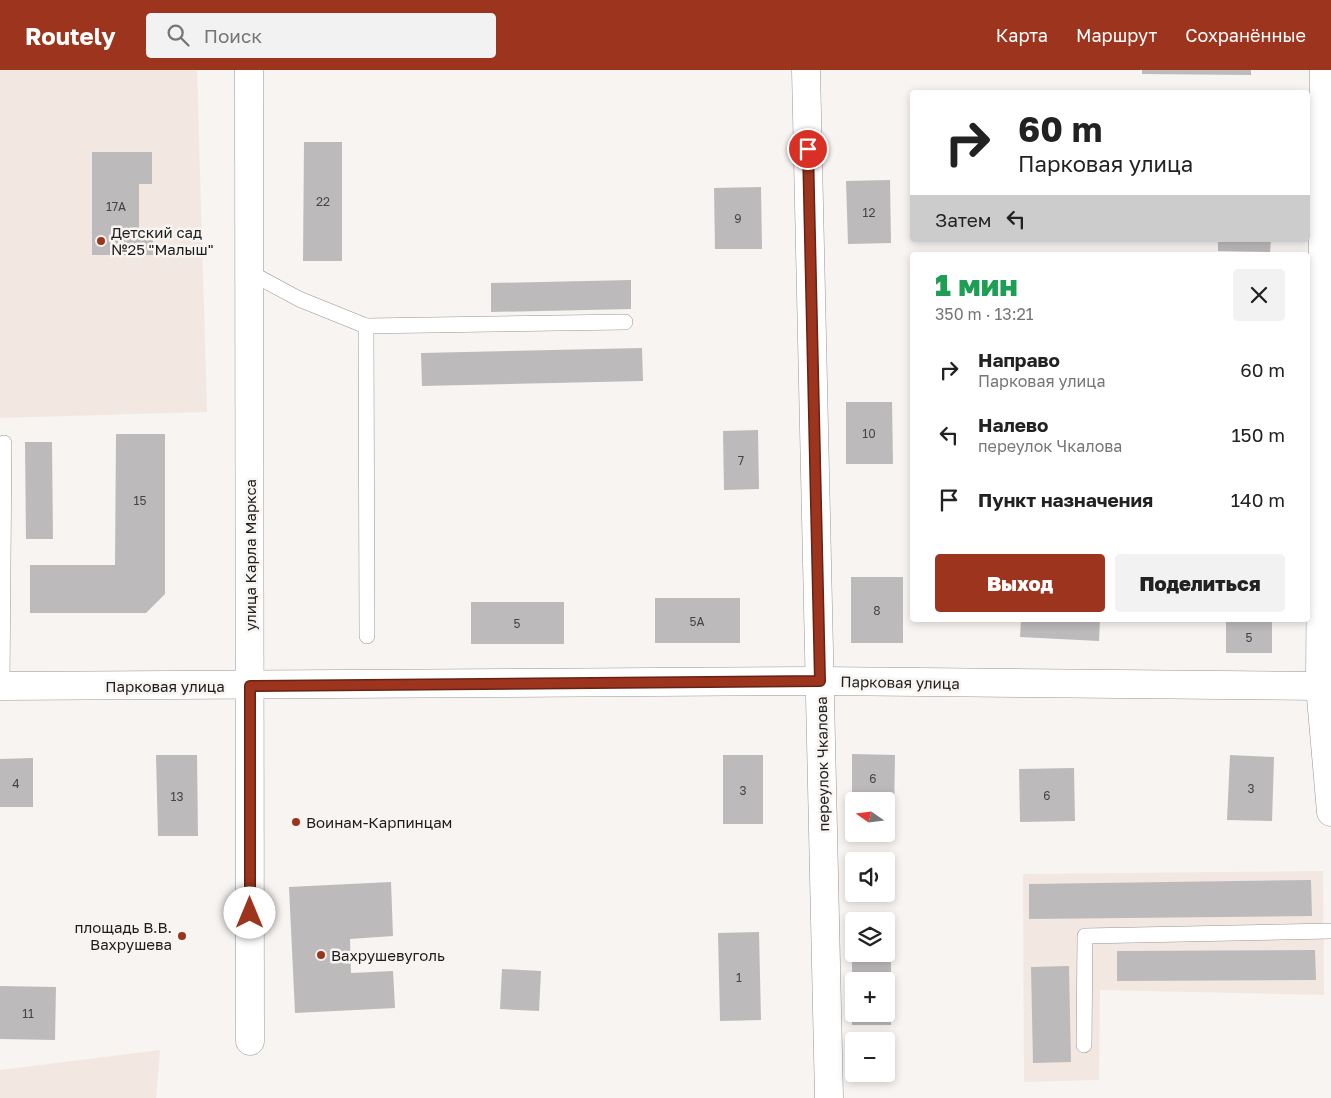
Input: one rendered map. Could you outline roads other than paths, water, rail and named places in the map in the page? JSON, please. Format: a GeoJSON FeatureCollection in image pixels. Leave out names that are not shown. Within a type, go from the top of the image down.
{"type":"FeatureCollection","features":[{"type":"Feature","properties":{"kind":"street","name":"улица Карла Маркса"},"geometry":{"type":"LineString","coordinates":[[249,70],[250,1041]]}},
{"type":"Feature","properties":{"kind":"street","name":"переулок Чкалова"},"geometry":{"type":"LineString","coordinates":[[806,70],[829,1098]]}},
{"type":"Feature","properties":{"kind":"street"},"geometry":{"type":"LineString","coordinates":[[1324,70],[1327,396],[1320,686],[1331,812]]}},
{"type":"Feature","properties":{"kind":"street","name":"Парковая улица"},"geometry":{"type":"LineString","coordinates":[[1,686],[250,686],[820,681],[1320,686]]}},
{"type":"Feature","properties":{"kind":"lane"},"geometry":{"type":"LineString","coordinates":[[249,272],[299,299],[366,326],[624,322]]}},
{"type":"Feature","properties":{"kind":"lane"},"geometry":{"type":"LineString","coordinates":[[366,326],[367,636]]}},
{"type":"Feature","properties":{"kind":"lane"},"geometry":{"type":"LineString","coordinates":[[1,686],[4,443]]}},
{"type":"Feature","properties":{"kind":"lane"},"geometry":{"type":"LineString","coordinates":[[1084,1045],[1085,936],[1331,932]]}},
{"type":"Feature","properties":{"kind":"place","name":"Детский сад №25 \"Малыш\""},"geometry":{"type":"Point","coordinates":[101,241]}},
{"type":"Feature","properties":{"kind":"place","name":"Воинам-Карпинцам"},"geometry":{"type":"Point","coordinates":[296,822]}},
{"type":"Feature","properties":{"kind":"place","name":"площадь В.В. Вахрушева"},"geometry":{"type":"Point","coordinates":[182,936]}},
{"type":"Feature","properties":{"kind":"place","name":"Вахрушевуголь"},"geometry":{"type":"Point","coordinates":[321,955]}}]}
